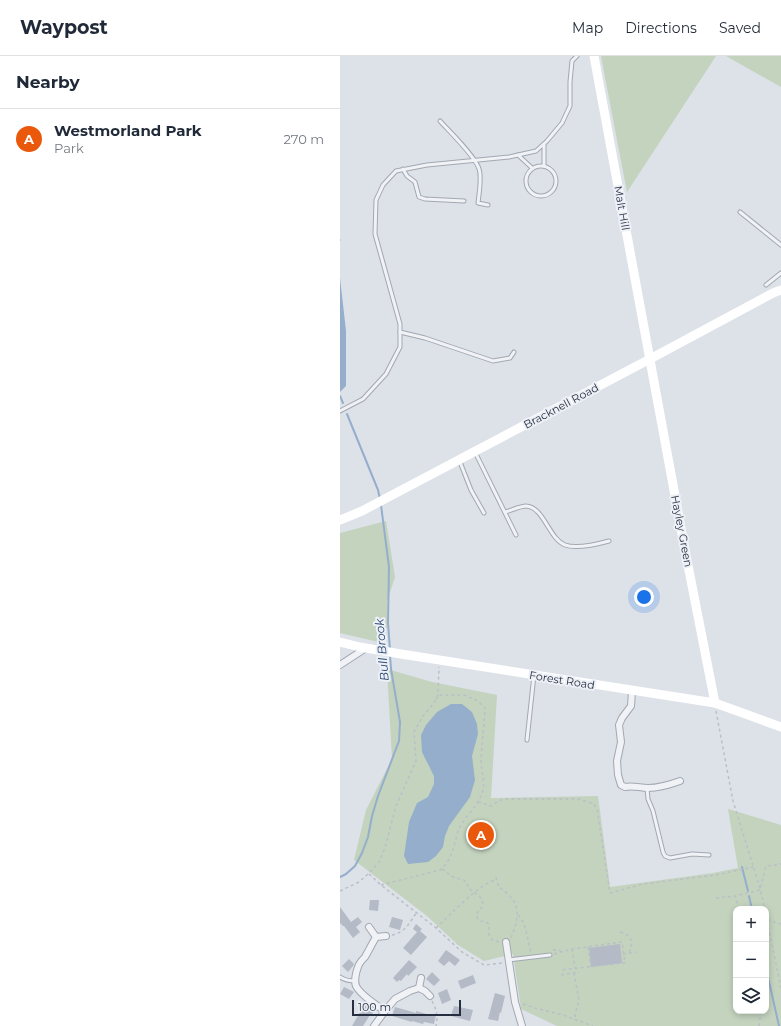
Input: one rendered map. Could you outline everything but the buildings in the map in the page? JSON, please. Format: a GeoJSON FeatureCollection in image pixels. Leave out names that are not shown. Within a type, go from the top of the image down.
{"type":"FeatureCollection","features":[{"type":"Feature","properties":{"kind":"main road","name":"Malt Hill"},"geometry":{"type":"LineString","coordinates":[[594,56],[650,359]]}},
{"type":"Feature","properties":{"kind":"main road","name":"Bracknell Road"},"geometry":{"type":"LineString","coordinates":[[340,520],[362,512],[781,290]]}},
{"type":"Feature","properties":{"kind":"main road","name":"Hayley Green"},"geometry":{"type":"LineString","coordinates":[[650,359],[715,703]]}},
{"type":"Feature","properties":{"kind":"main road","name":"Forest Road"},"geometry":{"type":"LineString","coordinates":[[340,642],[395,653],[715,703],[781,727]]}},
{"type":"Feature","properties":{"kind":"street"},"geometry":{"type":"LineString","coordinates":[[340,665],[366,648]]}},
{"type":"Feature","properties":{"kind":"street"},"geometry":{"type":"LineString","coordinates":[[632,690],[631,706],[622,718],[620,725],[621,742],[617,761],[618,775],[621,785],[625,788],[635,786],[648,788],[664,787],[680,781]]}},
{"type":"Feature","properties":{"kind":"street"},"geometry":{"type":"LineString","coordinates":[[369,927],[376,937]]}},
{"type":"Feature","properties":{"kind":"street"},"geometry":{"type":"LineString","coordinates":[[376,937],[386,936]]}},
{"type":"Feature","properties":{"kind":"street"},"geometry":{"type":"LineString","coordinates":[[376,937],[358,967],[355,977],[356,986],[384,1011]]}},
{"type":"Feature","properties":{"kind":"street"},"geometry":{"type":"LineString","coordinates":[[506,942],[506,962],[522,1026]]}},
{"type":"Feature","properties":{"kind":"street"},"geometry":{"type":"LineString","coordinates":[[419,988],[421,978]]}},
{"type":"Feature","properties":{"kind":"street"},"geometry":{"type":"LineString","coordinates":[[374,1026],[384,1011],[395,999],[410,990],[419,988],[430,996]]}},
{"type":"Feature","properties":{"kind":"lane"},"geometry":{"type":"LineString","coordinates":[[340,411],[363,399],[386,374],[400,347],[400,324],[375,234],[376,200],[383,185],[396,171],[403,169],[518,155],[536,151],[562,123],[570,106],[572,61],[577,56]]}},
{"type":"Feature","properties":{"kind":"lane"},"geometry":{"type":"LineString","coordinates":[[440,121],[475,160],[480,169],[478,203],[488,205]]}},
{"type":"Feature","properties":{"kind":"lane"},"geometry":{"type":"LineString","coordinates":[[544,144],[544,166]]}},
{"type":"Feature","properties":{"kind":"lane"},"geometry":{"type":"LineString","coordinates":[[518,155],[532,168]]}},
{"type":"Feature","properties":{"kind":"lane"},"geometry":{"type":"LineString","coordinates":[[536,166],[544,166],[551,169],[557,180],[555,188],[550,194],[539,196],[532,192],[527,186],[526,178],[527,174],[532,168],[536,166]]}},
{"type":"Feature","properties":{"kind":"lane"},"geometry":{"type":"LineString","coordinates":[[403,169],[407,176],[414,182],[419,197],[425,199],[464,201]]}},
{"type":"Feature","properties":{"kind":"lane"},"geometry":{"type":"LineString","coordinates":[[740,212],[781,245]]}},
{"type":"Feature","properties":{"kind":"lane"},"geometry":{"type":"LineString","coordinates":[[766,285],[781,274]]}},
{"type":"Feature","properties":{"kind":"lane"},"geometry":{"type":"LineString","coordinates":[[400,332],[425,338],[493,361],[510,358],[514,352]]}},
{"type":"Feature","properties":{"kind":"lane"},"geometry":{"type":"LineString","coordinates":[[475,452],[516,535]]}},
{"type":"Feature","properties":{"kind":"lane"},"geometry":{"type":"LineString","coordinates":[[459,460],[471,490],[484,513]]}},
{"type":"Feature","properties":{"kind":"lane"},"geometry":{"type":"LineString","coordinates":[[504,512],[525,506],[533,509],[538,512],[556,538],[563,544],[578,546],[609,541]]}},
{"type":"Feature","properties":{"kind":"lane"},"geometry":{"type":"LineString","coordinates":[[527,740],[534,675]]}},
{"type":"Feature","properties":{"kind":"lane"},"geometry":{"type":"LineString","coordinates":[[648,788],[648,799],[653,811],[665,856],[670,858],[692,854],[709,855]]}},
{"type":"Feature","properties":{"kind":"lane"},"geometry":{"type":"LineString","coordinates":[[506,962],[550,954]]}},
{"type":"Feature","properties":{"kind":"lane"},"geometry":{"type":"LineString","coordinates":[[340,977],[342,979],[356,982]]}},
{"type":"Feature","properties":{"kind":"path"},"geometry":{"type":"LineString","coordinates":[[340,891],[359,882],[369,873],[379,862],[385,848],[396,806],[416,761],[414,732],[438,695],[439,660]]}},
{"type":"Feature","properties":{"kind":"path"},"geometry":{"type":"LineString","coordinates":[[381,885],[442,869],[447,864],[452,854],[463,822],[478,802],[483,790],[481,761],[485,708],[478,701],[464,695],[441,696],[436,699]]}},
{"type":"Feature","properties":{"kind":"path"},"geometry":{"type":"LineString","coordinates":[[715,703],[733,801],[764,906]]}},
{"type":"Feature","properties":{"kind":"path"},"geometry":{"type":"LineString","coordinates":[[478,802],[492,806],[505,798],[579,799],[594,804],[597,809],[610,893],[643,884],[716,875],[753,867]]}},
{"type":"Feature","properties":{"kind":"path"},"geometry":{"type":"LineString","coordinates":[[760,890],[766,866],[781,864]]}},
{"type":"Feature","properties":{"kind":"path"},"geometry":{"type":"LineString","coordinates":[[436,928],[476,892],[487,883],[496,879],[499,887],[512,898],[516,905],[517,922],[510,939],[506,942],[494,942],[491,940],[489,936],[489,924],[487,922],[481,922],[476,915],[483,906],[482,900],[476,892],[468,888],[466,881],[452,877],[442,869]]}},
{"type":"Feature","properties":{"kind":"path"},"geometry":{"type":"LineString","coordinates":[[369,873],[381,885],[436,928],[462,952],[484,966],[506,962]]}},
{"type":"Feature","properties":{"kind":"path"},"geometry":{"type":"LineString","coordinates":[[716,898],[735,896],[760,890]]}},
{"type":"Feature","properties":{"kind":"path"},"geometry":{"type":"LineString","coordinates":[[735,896],[738,906]]}},
{"type":"Feature","properties":{"kind":"path"},"geometry":{"type":"LineString","coordinates":[[386,936],[400,934],[417,912]]}},
{"type":"Feature","properties":{"kind":"path"},"geometry":{"type":"LineString","coordinates":[[517,914],[524,923],[532,953]]}},
{"type":"Feature","properties":{"kind":"path"},"geometry":{"type":"LineString","coordinates":[[769,921],[781,924]]}},
{"type":"Feature","properties":{"kind":"path"},"geometry":{"type":"LineString","coordinates":[[769,930],[781,988]]}},
{"type":"Feature","properties":{"kind":"path"},"geometry":{"type":"LineString","coordinates":[[620,932],[630,938],[631,948],[629,953]]}},
{"type":"Feature","properties":{"kind":"path"},"geometry":{"type":"LineString","coordinates":[[550,954],[572,949],[622,942],[624,963],[560,970]]}},
{"type":"Feature","properties":{"kind":"path"},"geometry":{"type":"LineString","coordinates":[[588,947],[591,967]]}},
{"type":"Feature","properties":{"kind":"path"},"geometry":{"type":"LineString","coordinates":[[572,949],[575,968]]}},
{"type":"Feature","properties":{"kind":"path"},"geometry":{"type":"LineString","coordinates":[[552,950],[559,950],[562,952]]}},
{"type":"Feature","properties":{"kind":"path"},"geometry":{"type":"LineString","coordinates":[[623,954],[636,952]]}},
{"type":"Feature","properties":{"kind":"path"},"geometry":{"type":"LineString","coordinates":[[574,973],[579,1001],[575,1019]]}},
{"type":"Feature","properties":{"kind":"path"},"geometry":{"type":"LineString","coordinates":[[561,975],[578,973]]}},
{"type":"Feature","properties":{"kind":"path"},"geometry":{"type":"LineString","coordinates":[[430,996],[436,1010],[436,1026]]}},
{"type":"Feature","properties":{"kind":"path"},"geometry":{"type":"LineString","coordinates":[[515,1002],[594,1026]]}},
{"type":"Feature","properties":{"kind":"path"},"geometry":{"type":"LineString","coordinates":[[759,1026],[761,1014]]}},
{"type":"Feature","properties":{"kind":"green space"},"geometry":{"type":"Polygon","coordinates":[[[601,56],[716,56],[627,192],[601,56]]]}},
{"type":"Feature","properties":{"kind":"green space"},"geometry":{"type":"Polygon","coordinates":[[[726,56],[781,56],[781,87],[726,56]]]}},
{"type":"Feature","properties":{"kind":"green space"},"geometry":{"type":"Polygon","coordinates":[[[386,521],[395,577],[387,601],[388,622],[383,643],[340,633],[340,533],[386,521]]]}},
{"type":"Feature","properties":{"kind":"green space"},"geometry":{"type":"Polygon","coordinates":[[[387,669],[432,682],[497,695],[491,798],[598,796],[610,887],[713,873],[738,868],[728,809],[781,825],[781,1026],[557,1026],[521,1009],[513,954],[484,961],[458,945],[427,916],[354,860],[366,810],[392,759],[387,669]]]}},
{"type":"Feature","properties":{"kind":"water"},"geometry":{"type":"Polygon","coordinates":[[[340,278],[346,331],[346,386],[340,392],[340,278]]]}},
{"type":"Feature","properties":{"kind":"water"},"geometry":{"type":"Polygon","coordinates":[[[451,704],[462,704],[472,712],[477,724],[478,734],[472,756],[475,780],[470,797],[449,826],[443,847],[436,856],[428,862],[408,864],[404,856],[409,822],[417,803],[428,797],[434,784],[434,776],[422,752],[421,735],[426,725],[437,712],[451,704]]]}},
{"type":"Feature","properties":{"kind":"waterway","name":"Bull Brook"},"geometry":{"type":"LineString","coordinates":[[340,396],[343,403]]}},
{"type":"Feature","properties":{"kind":"waterway","name":"Bull Brook"},"geometry":{"type":"LineString","coordinates":[[347,414],[378,490],[380,499]]}},
{"type":"Feature","properties":{"kind":"waterway","name":"Bull Brook"},"geometry":{"type":"LineString","coordinates":[[381,505],[389,567],[388,623],[390,650]]}},
{"type":"Feature","properties":{"kind":"waterway","name":"Bull Brook"},"geometry":{"type":"LineString","coordinates":[[340,877],[355,866],[362,853],[368,837],[378,796],[399,741],[400,722],[390,655]]}},
{"type":"Feature","properties":{"kind":"waterway"},"geometry":{"type":"LineString","coordinates":[[742,867],[748,891]]}},
{"type":"Feature","properties":{"kind":"waterway"},"geometry":{"type":"LineString","coordinates":[[749,896],[751,906]]}},
{"type":"Feature","properties":{"kind":"waterway"},"geometry":{"type":"LineString","coordinates":[[768,978],[779,1026]]}},
{"type":"Feature","properties":{"kind":"place","name":"Westmorland Park"},"geometry":{"type":"Point","coordinates":[481,835]}}]}
